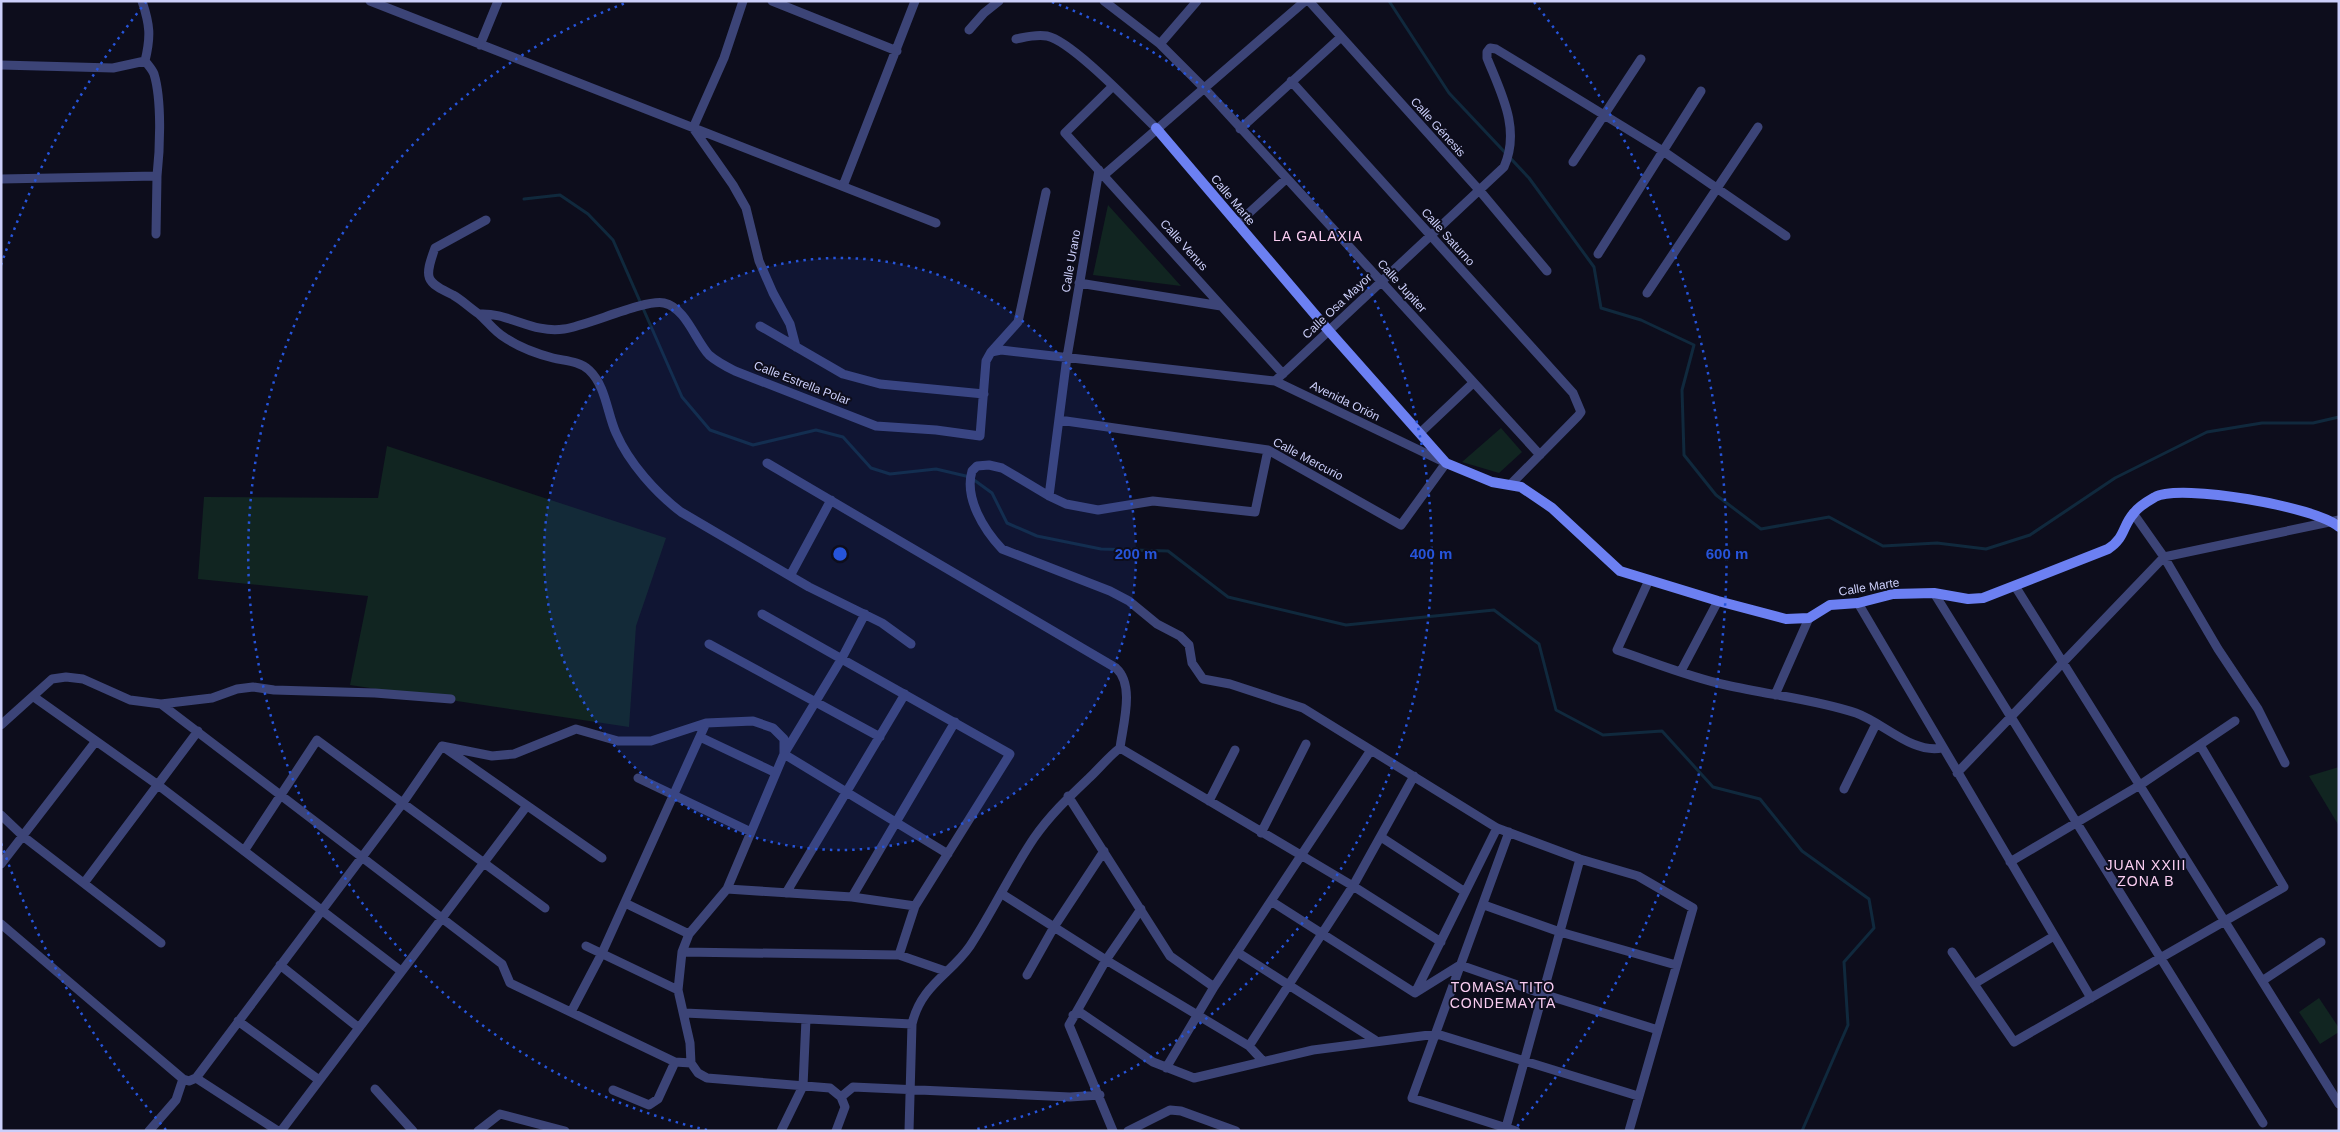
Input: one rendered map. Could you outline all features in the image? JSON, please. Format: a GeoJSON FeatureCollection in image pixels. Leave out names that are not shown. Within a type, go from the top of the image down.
{"type":"FeatureCollection","features":[{"type":"Feature","properties":{"kind":"street"},"geometry":{"type":"LineString","coordinates":[[142,1],[150,25],[145,61],[153,72],[156,84],[159,130],[156,234]]}},
{"type":"Feature","properties":{"kind":"street"},"geometry":{"type":"LineString","coordinates":[[370,1],[936,223]]}},
{"type":"Feature","properties":{"kind":"street"},"geometry":{"type":"LineString","coordinates":[[480,45],[498,1]]}},
{"type":"Feature","properties":{"kind":"street"},"geometry":{"type":"LineString","coordinates":[[693,128],[724,58],[743,1]]}},
{"type":"Feature","properties":{"kind":"street"},"geometry":{"type":"LineString","coordinates":[[772,1],[896,50]]}},
{"type":"Feature","properties":{"kind":"street"},"geometry":{"type":"LineString","coordinates":[[969,30],[984,13],[999,1]]}},
{"type":"Feature","properties":{"kind":"street","name":"Calle Jupiter"},"geometry":{"type":"LineString","coordinates":[[1104,1],[1160,44],[1205,89],[1540,455]]}},
{"type":"Feature","properties":{"kind":"street"},"geometry":{"type":"LineString","coordinates":[[1160,44],[1198,1]]}},
{"type":"Feature","properties":{"kind":"street"},"geometry":{"type":"LineString","coordinates":[[1102,172],[1205,89],[1307,1]]}},
{"type":"Feature","properties":{"kind":"street","name":"Calle Génesis"},"geometry":{"type":"LineString","coordinates":[[1307,1],[1480,191],[1547,271]]}},
{"type":"Feature","properties":{"kind":"street"},"geometry":{"type":"LineString","coordinates":[[843,186],[915,3]]}},
{"type":"Feature","properties":{"kind":"street","name":"Calle Marte"},"geometry":{"type":"LineString","coordinates":[[1016,39],[1029,36],[1048,36],[1064,44],[1113,86],[1156,128],[1329,331],[1446,463]]}},
{"type":"Feature","properties":{"kind":"street"},"geometry":{"type":"LineString","coordinates":[[1240,129],[1340,37]]}},
{"type":"Feature","properties":{"kind":"street","name":"Calle Osa Mayor"},"geometry":{"type":"LineString","coordinates":[[1275,381],[1504,167],[1510,154],[1510,118],[1487,58],[1487,52],[1490,48],[1496,48],[1605,114]]}},
{"type":"Feature","properties":{"kind":"street"},"geometry":{"type":"LineString","coordinates":[[1573,162],[1641,58]]}},
{"type":"Feature","properties":{"kind":"street"},"geometry":{"type":"LineString","coordinates":[[1,65],[113,68],[145,61]]}},
{"type":"Feature","properties":{"kind":"street","name":"Calle Saturno"},"geometry":{"type":"LineString","coordinates":[[1291,81],[1573,393],[1581,412],[1540,455]]}},
{"type":"Feature","properties":{"kind":"street","name":"Calle Venus"},"geometry":{"type":"LineString","coordinates":[[1113,86],[1065,133],[1283,374]]}},
{"type":"Feature","properties":{"kind":"street"},"geometry":{"type":"LineString","coordinates":[[1598,254],[1701,91]]}},
{"type":"Feature","properties":{"kind":"street"},"geometry":{"type":"LineString","coordinates":[[1605,114],[1663,151],[1786,236]]}},
{"type":"Feature","properties":{"kind":"street"},"geometry":{"type":"LineString","coordinates":[[1647,293],[1758,127]]}},
{"type":"Feature","properties":{"kind":"street"},"geometry":{"type":"LineString","coordinates":[[693,128],[729,178],[746,208],[759,261],[773,293],[790,324],[796,347]]}},
{"type":"Feature","properties":{"kind":"street","name":"Calle Urano"},"geometry":{"type":"LineString","coordinates":[[1049,496],[1067,357],[1079,283],[1102,172]]}},
{"type":"Feature","properties":{"kind":"street"},"geometry":{"type":"LineString","coordinates":[[1,179],[157,176]]}},
{"type":"Feature","properties":{"kind":"street"},"geometry":{"type":"LineString","coordinates":[[1237,224],[1286,179]]}},
{"type":"Feature","properties":{"kind":"street"},"geometry":{"type":"LineString","coordinates":[[760,326],[843,374],[867,381],[984,394],[986,361],[991,352],[1018,322],[1046,192]]}},
{"type":"Feature","properties":{"kind":"street"},"geometry":{"type":"LineString","coordinates":[[486,220],[435,248],[429,274],[430,283],[437,289],[455,296],[479,314],[503,337],[553,358],[569,360],[589,369],[605,397],[608,415],[617,436],[632,459],[665,500],[707,529],[790,576],[865,614],[910,644]]}},
{"type":"Feature","properties":{"kind":"street"},"geometry":{"type":"LineString","coordinates":[[1079,283],[1222,306]]}},
{"type":"Feature","properties":{"kind":"street","name":"Calle Estrella Polar"},"geometry":{"type":"LineString","coordinates":[[479,314],[491,313],[525,325],[563,329],[642,307],[664,303],[678,312],[708,353],[721,365],[876,426],[936,430],[980,436],[984,394]]}},
{"type":"Feature","properties":{"kind":"street","name":"Avenida Orión"},"geometry":{"type":"LineString","coordinates":[[991,352],[1001,350],[1275,381],[1446,463],[1492,482],[1521,487],[1552,508],[1620,571],[1649,580]]}},
{"type":"Feature","properties":{"kind":"street"},"geometry":{"type":"LineString","coordinates":[[1420,433],[1473,383]]}},
{"type":"Feature","properties":{"kind":"street","name":"Calle Mercurio"},"geometry":{"type":"LineString","coordinates":[[1060,420],[1268,450],[1401,525],[1446,463]]}},
{"type":"Feature","properties":{"kind":"street"},"geometry":{"type":"LineString","coordinates":[[1268,450],[1255,512],[1153,501],[1098,510],[1066,504],[1002,468],[989,464],[977,466],[972,471],[970,491],[982,522],[1002,549],[1129,601],[1156,624],[1180,636],[1188,645],[1192,663],[1204,680],[1230,684],[1303,708],[1321,717],[1497,828],[1580,859],[1638,876],[1693,908],[1628,1131]]}},
{"type":"Feature","properties":{"kind":"street"},"geometry":{"type":"LineString","coordinates":[[1510,485],[1540,455]]}},
{"type":"Feature","properties":{"kind":"street"},"geometry":{"type":"LineString","coordinates":[[768,463],[1116,668],[1124,675],[1126,687],[1120,748],[1105,759],[1089,779],[1068,796],[1034,839],[968,948],[945,971],[916,1008],[912,1024],[909,1131]]}},
{"type":"Feature","properties":{"kind":"street"},"geometry":{"type":"LineString","coordinates":[[2285,763],[2258,710],[2218,649],[2164,557],[2133,513],[2158,495],[2179,491],[2212,493],[2305,511],[2337,522]]}},
{"type":"Feature","properties":{"kind":"street"},"geometry":{"type":"LineString","coordinates":[[790,576],[831,500]]}},
{"type":"Feature","properties":{"kind":"street","name":"Calle Marte"},"geometry":{"type":"LineString","coordinates":[[1810,618],[1830,605],[1858,603],[1893,594],[1934,593],[1968,599],[1983,598],[2108,549],[2119,541],[2133,513]]}},
{"type":"Feature","properties":{"kind":"street"},"geometry":{"type":"LineString","coordinates":[[1957,773],[2164,557],[2337,522]]}},
{"type":"Feature","properties":{"kind":"street"},"geometry":{"type":"LineString","coordinates":[[1775,694],[1810,618],[1786,619],[1649,580],[1617,650],[1724,685],[1775,694],[1858,714],[1919,746],[1932,750],[1942,748]]}},
{"type":"Feature","properties":{"kind":"street"},"geometry":{"type":"LineString","coordinates":[[2015,586],[2339,1104]]}},
{"type":"Feature","properties":{"kind":"street"},"geometry":{"type":"LineString","coordinates":[[1934,593],[2263,1123]]}},
{"type":"Feature","properties":{"kind":"street"},"geometry":{"type":"LineString","coordinates":[[1681,671],[1718,601]]}},
{"type":"Feature","properties":{"kind":"street"},"geometry":{"type":"LineString","coordinates":[[1858,603],[2091,998]]}},
{"type":"Feature","properties":{"kind":"street"},"geometry":{"type":"LineString","coordinates":[[762,614],[1010,754],[915,906],[899,955]]}},
{"type":"Feature","properties":{"kind":"street"},"geometry":{"type":"LineString","coordinates":[[836,1131],[845,1107],[841,1097],[830,1088],[707,1078],[698,1073],[691,1063],[685,1013],[678,990],[682,952],[689,934],[727,888],[784,754],[842,658],[865,614]]}},
{"type":"Feature","properties":{"kind":"street"},"geometry":{"type":"LineString","coordinates":[[709,644],[880,737]]}},
{"type":"Feature","properties":{"kind":"street"},"geometry":{"type":"LineString","coordinates":[[1,726],[52,680],[66,677],[83,679],[130,700],[162,704],[212,698],[237,689],[253,687],[274,690],[375,693],[451,699]]}},
{"type":"Feature","properties":{"kind":"street"},"geometry":{"type":"LineString","coordinates":[[786,893],[906,694]]}},
{"type":"Feature","properties":{"kind":"street"},"geometry":{"type":"LineString","coordinates":[[34,697],[158,785],[401,972]]}},
{"type":"Feature","properties":{"kind":"street"},"geometry":{"type":"LineString","coordinates":[[162,704],[502,964],[510,983],[675,1062],[691,1063]]}},
{"type":"Feature","properties":{"kind":"street"},"geometry":{"type":"LineString","coordinates":[[2010,862],[2140,785],[2235,721]]}},
{"type":"Feature","properties":{"kind":"street"},"geometry":{"type":"LineString","coordinates":[[442,746],[492,756],[514,754],[576,729],[618,741],[651,741],[706,723],[753,722],[773,728],[784,738],[784,754]]}},
{"type":"Feature","properties":{"kind":"street"},"geometry":{"type":"LineString","coordinates":[[852,897],[898,822],[955,722]]}},
{"type":"Feature","properties":{"kind":"street"},"geometry":{"type":"LineString","coordinates":[[571,1012],[602,954],[706,723]]}},
{"type":"Feature","properties":{"kind":"street"},"geometry":{"type":"LineString","coordinates":[[1844,789],[1876,724]]}},
{"type":"Feature","properties":{"kind":"street"},"geometry":{"type":"LineString","coordinates":[[84,883],[198,731]]}},
{"type":"Feature","properties":{"kind":"street"},"geometry":{"type":"LineString","coordinates":[[700,737],[776,773]]}},
{"type":"Feature","properties":{"kind":"street"},"geometry":{"type":"LineString","coordinates":[[244,851],[318,740],[402,804],[546,908]]}},
{"type":"Feature","properties":{"kind":"street"},"geometry":{"type":"LineString","coordinates":[[1,864],[24,837],[96,741]]}},
{"type":"Feature","properties":{"kind":"street"},"geometry":{"type":"LineString","coordinates":[[1261,833],[1306,744]]}},
{"type":"Feature","properties":{"kind":"street"},"geometry":{"type":"LineString","coordinates":[[1952,952],[2014,1042],[2284,887],[2200,745]]}},
{"type":"Feature","properties":{"kind":"street"},"geometry":{"type":"LineString","coordinates":[[1,924],[183,1079],[189,1081],[196,1078],[362,858],[442,746]]}},
{"type":"Feature","properties":{"kind":"street"},"geometry":{"type":"LineString","coordinates":[[442,746],[602,858]]}},
{"type":"Feature","properties":{"kind":"street"},"geometry":{"type":"LineString","coordinates":[[1120,748],[1261,833],[1354,886],[1441,942]]}},
{"type":"Feature","properties":{"kind":"street"},"geometry":{"type":"LineString","coordinates":[[1208,801],[1235,750]]}},
{"type":"Feature","properties":{"kind":"street"},"geometry":{"type":"LineString","coordinates":[[1166,1068],[1214,986],[1371,750]]}},
{"type":"Feature","properties":{"kind":"street"},"geometry":{"type":"LineString","coordinates":[[784,754],[948,854]]}},
{"type":"Feature","properties":{"kind":"street"},"geometry":{"type":"LineString","coordinates":[[1249,1046],[1354,886],[1414,776]]}},
{"type":"Feature","properties":{"kind":"street"},"geometry":{"type":"LineString","coordinates":[[638,778],[751,832]]}},
{"type":"Feature","properties":{"kind":"street"},"geometry":{"type":"LineString","coordinates":[[1068,796],[1170,956],[1214,986]]}},
{"type":"Feature","properties":{"kind":"street"},"geometry":{"type":"LineString","coordinates":[[196,1078],[279,1131],[484,864],[526,806]]}},
{"type":"Feature","properties":{"kind":"street"},"geometry":{"type":"LineString","coordinates":[[1,815],[24,837],[161,943]]}},
{"type":"Feature","properties":{"kind":"street"},"geometry":{"type":"LineString","coordinates":[[1415,993],[1497,828]]}},
{"type":"Feature","properties":{"kind":"street"},"geometry":{"type":"LineString","coordinates":[[1509,832],[1484,905],[1460,965],[1437,1034],[1412,1098],[1516,1131]]}},
{"type":"Feature","properties":{"kind":"street"},"geometry":{"type":"LineString","coordinates":[[1380,837],[1465,892]]}},
{"type":"Feature","properties":{"kind":"street"},"geometry":{"type":"LineString","coordinates":[[1027,975],[1054,927],[1104,852]]}},
{"type":"Feature","properties":{"kind":"street"},"geometry":{"type":"LineString","coordinates":[[1505,1129],[1580,859]]}},
{"type":"Feature","properties":{"kind":"street"},"geometry":{"type":"LineString","coordinates":[[727,888],[852,897],[915,906]]}},
{"type":"Feature","properties":{"kind":"street"},"geometry":{"type":"LineString","coordinates":[[1002,894],[1106,960],[1249,1046],[1263,1061]]}},
{"type":"Feature","properties":{"kind":"street"},"geometry":{"type":"LineString","coordinates":[[1271,901],[1415,993]]}},
{"type":"Feature","properties":{"kind":"street"},"geometry":{"type":"LineString","coordinates":[[625,904],[689,934]]}},
{"type":"Feature","properties":{"kind":"street"},"geometry":{"type":"LineString","coordinates":[[1484,905],[1560,932],[1676,965]]}},
{"type":"Feature","properties":{"kind":"street"},"geometry":{"type":"LineString","coordinates":[[1113,1131],[1100,1095],[1069,1025],[1106,960],[1141,909]]}},
{"type":"Feature","properties":{"kind":"street"},"geometry":{"type":"LineString","coordinates":[[1974,984],[2054,936]]}},
{"type":"Feature","properties":{"kind":"street"},"geometry":{"type":"LineString","coordinates":[[2262,981],[2321,942]]}},
{"type":"Feature","properties":{"kind":"street"},"geometry":{"type":"LineString","coordinates":[[586,946],[678,990]]}},
{"type":"Feature","properties":{"kind":"street"},"geometry":{"type":"LineString","coordinates":[[682,952],[899,955],[945,971]]}},
{"type":"Feature","properties":{"kind":"street"},"geometry":{"type":"LineString","coordinates":[[1237,952],[1290,984],[1375,1040]]}},
{"type":"Feature","properties":{"kind":"street"},"geometry":{"type":"LineString","coordinates":[[1415,993],[1460,965]]}},
{"type":"Feature","properties":{"kind":"street"},"geometry":{"type":"LineString","coordinates":[[1460,965],[1542,994],[1658,1030]]}},
{"type":"Feature","properties":{"kind":"street"},"geometry":{"type":"LineString","coordinates":[[280,966],[358,1028]]}},
{"type":"Feature","properties":{"kind":"street"},"geometry":{"type":"LineString","coordinates":[[685,1013],[912,1024]]}},
{"type":"Feature","properties":{"kind":"street"},"geometry":{"type":"LineString","coordinates":[[1073,1015],[1081,1014],[1152,1062],[1194,1078],[1313,1050],[1375,1040],[1437,1034],[1638,1096]]}},
{"type":"Feature","properties":{"kind":"street"},"geometry":{"type":"LineString","coordinates":[[781,1131],[803,1086],[806,1019]]}},
{"type":"Feature","properties":{"kind":"street"},"geometry":{"type":"LineString","coordinates":[[238,1021],[319,1080]]}},
{"type":"Feature","properties":{"kind":"street"},"geometry":{"type":"LineString","coordinates":[[613,1090],[649,1105],[653,1104],[658,1100],[675,1062]]}},
{"type":"Feature","properties":{"kind":"street"},"geometry":{"type":"LineString","coordinates":[[149,1131],[176,1100],[183,1079]]}},
{"type":"Feature","properties":{"kind":"street"},"geometry":{"type":"LineString","coordinates":[[841,1097],[854,1087],[1070,1097],[1100,1095]]}},
{"type":"Feature","properties":{"kind":"street"},"geometry":{"type":"LineString","coordinates":[[375,1089],[413,1131]]}},
{"type":"Feature","properties":{"kind":"street"},"geometry":{"type":"LineString","coordinates":[[1128,1131],[1170,1110],[1181,1111],[1236,1131]]}},
{"type":"Feature","properties":{"kind":"street"},"geometry":{"type":"LineString","coordinates":[[478,1131],[500,1114],[565,1131]]}},
{"type":"Feature","properties":{"kind":"green space"},"geometry":{"type":"Polygon","coordinates":[[[1108,205],[1181,286],[1093,275],[1108,205]]]}},
{"type":"Feature","properties":{"kind":"green space"},"geometry":{"type":"Polygon","coordinates":[[[1501,428],[1522,452],[1499,473],[1462,462],[1501,428]]]}},
{"type":"Feature","properties":{"kind":"green space"},"geometry":{"type":"Polygon","coordinates":[[[387,446],[666,538],[636,626],[629,727],[350,685],[368,596],[198,579],[204,497],[378,498],[387,446]]]}},
{"type":"Feature","properties":{"kind":"green space"},"geometry":{"type":"Polygon","coordinates":[[[2339,767],[2339,826],[2309,776],[2339,767]]]}},
{"type":"Feature","properties":{"kind":"green space"},"geometry":{"type":"Polygon","coordinates":[[[2319,998],[2339,1028],[2339,1032],[2320,1044],[2299,1012],[2319,998]]]}},
{"type":"Feature","properties":{"kind":"waterway"},"geometry":{"type":"LineString","coordinates":[[1389,1],[1449,93],[1529,178],[1594,267],[1601,308],[1641,320],[1694,345],[1682,390],[1684,455],[1716,495],[1761,529],[1829,517],[1883,546],[1937,543],[1986,549],[2030,535],[2115,478],[2207,432],[2262,423],[2313,423],[2339,417]]}},
{"type":"Feature","properties":{"kind":"waterway"},"geometry":{"type":"LineString","coordinates":[[524,199],[560,195],[588,214],[613,240],[682,397],[710,430],[753,445],[816,430],[843,437],[871,468],[890,474],[936,469],[970,477],[992,493],[1007,523],[1037,536],[1101,549],[1168,551],[1228,597],[1346,625],[1494,610],[1539,644],[1556,710],[1603,735],[1662,731],[1713,787],[1760,799],[1802,851],[1869,899],[1874,928],[1844,962],[1848,1025],[1802,1131]]}},
{"type":"Feature","properties":{"kind":"district","name":"LA GALAXIA"},"geometry":{"type":"Point","coordinates":[1318,236]}},
{"type":"Feature","properties":{"kind":"district","name":"JUAN XXIII ZONA B"},"geometry":{"type":"Point","coordinates":[2146,874]}},
{"type":"Feature","properties":{"kind":"district","name":"TOMASA TITO CONDEMAYTA"},"geometry":{"type":"Point","coordinates":[1503,996]}}]}
